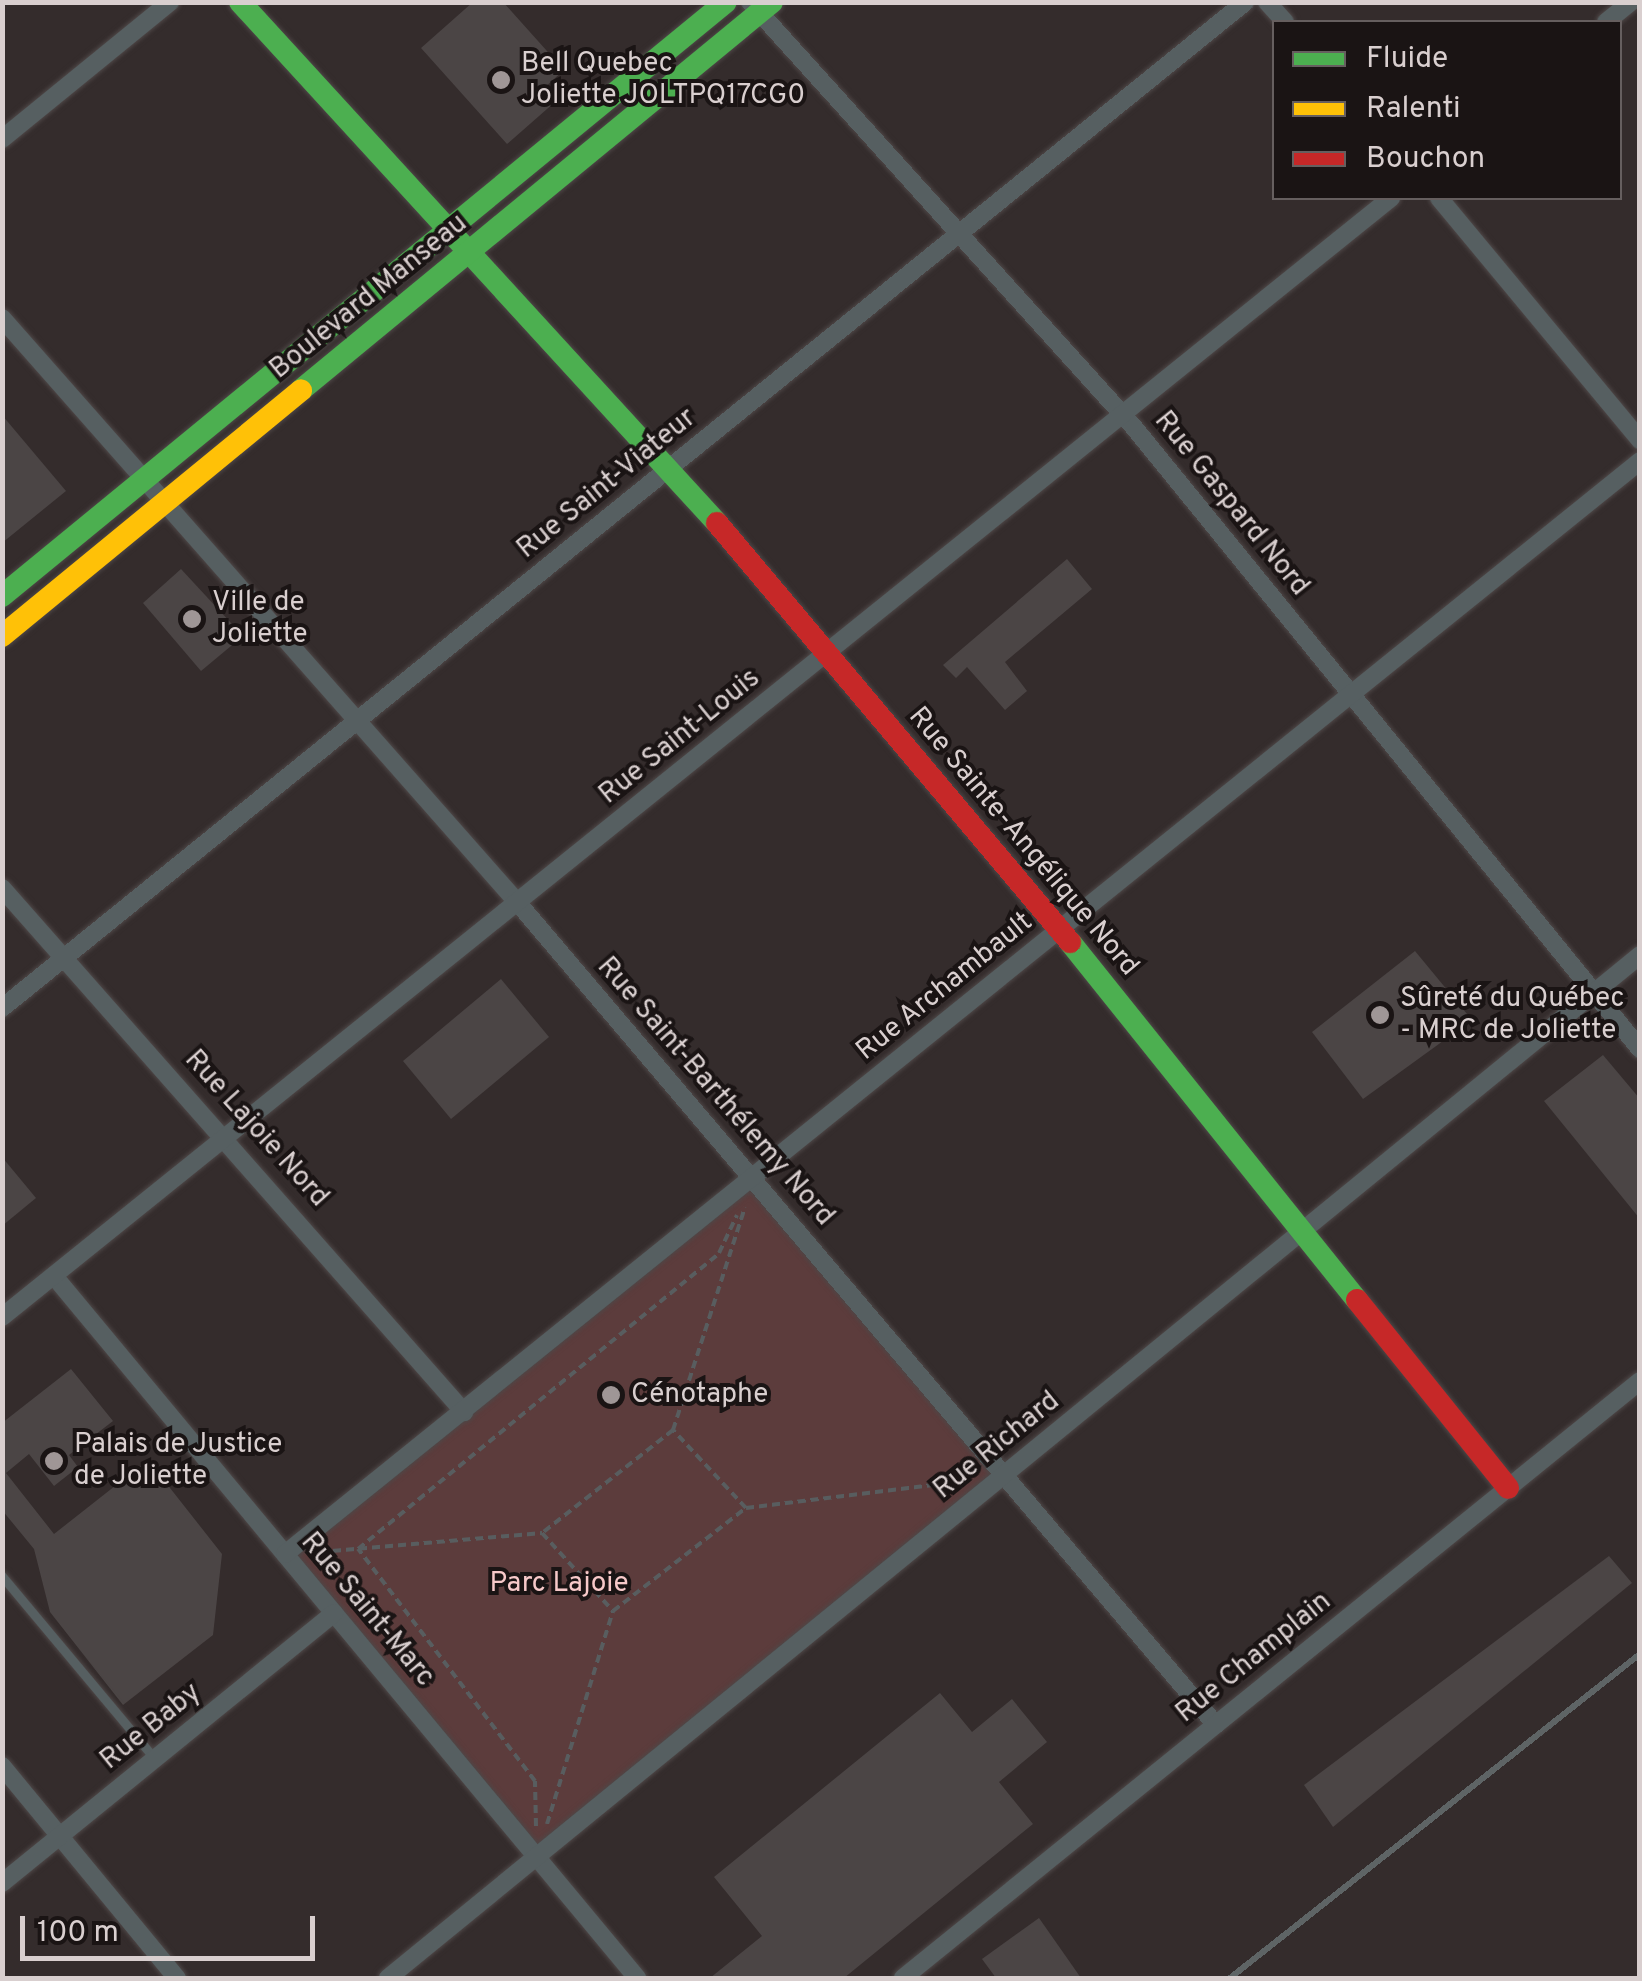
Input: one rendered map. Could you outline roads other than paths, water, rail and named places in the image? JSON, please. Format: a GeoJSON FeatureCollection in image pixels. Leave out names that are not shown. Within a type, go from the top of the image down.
{"type":"FeatureCollection","features":[{"type":"Feature","properties":{"kind":"street"},"geometry":{"type":"LineString","coordinates":[[2,139],[170,2]]}},
{"type":"Feature","properties":{"kind":"street","name":"Rue Sainte-Angélique Nord"},"geometry":{"type":"LineString","coordinates":[[240,2],[473,250],[670,468],[1060,929],[1300,1236],[1508,1488]]}},
{"type":"Feature","properties":{"kind":"street","name":"Boulevard Manseau"},"geometry":{"type":"LineString","coordinates":[[2,596],[454,230],[726,2]]}},
{"type":"Feature","properties":{"kind":"street","name":"Rue Saint-Viateur"},"geometry":{"type":"LineString","coordinates":[[2,1008],[1245,2]]}},
{"type":"Feature","properties":{"kind":"street"},"geometry":{"type":"LineString","coordinates":[[1608,20],[1631,2]]}},
{"type":"Feature","properties":{"kind":"street","name":"Boulevard Manseau"},"geometry":{"type":"LineString","coordinates":[[2,636],[473,250],[760,6]]}},
{"type":"Feature","properties":{"kind":"street","name":"Rue Gaspard Nord"},"geometry":{"type":"LineString","coordinates":[[760,6],[956,236],[1123,416],[1640,1049]]}},
{"type":"Feature","properties":{"kind":"street","name":"Rue Saint-Louis"},"geometry":{"type":"LineString","coordinates":[[2,1317],[1389,200]]}},
{"type":"Feature","properties":{"kind":"street"},"geometry":{"type":"LineString","coordinates":[[1440,200],[1640,440]]}},
{"type":"Feature","properties":{"kind":"street","name":"Rue Saint-Barthélemy Nord"},"geometry":{"type":"LineString","coordinates":[[2,318],[518,903],[1216,1725]]}},
{"type":"Feature","properties":{"kind":"street","name":"Rue Archambault"},"geometry":{"type":"LineString","coordinates":[[285,1554],[1640,461]]}},
{"type":"Feature","properties":{"kind":"street","name":"Rue Lajoie Nord"},"geometry":{"type":"LineString","coordinates":[[2,888],[228,1136],[464,1412]]}},
{"type":"Feature","properties":{"kind":"street","name":"Rue Richard"},"geometry":{"type":"LineString","coordinates":[[388,1978],[1640,955]]}},
{"type":"Feature","properties":{"kind":"street","name":"Rue Saint-Marc"},"geometry":{"type":"LineString","coordinates":[[54,1276],[638,1978]]}},
{"type":"Feature","properties":{"kind":"street","name":"Rue Champlain"},"geometry":{"type":"LineString","coordinates":[[903,1978],[1640,1381]]}},
{"type":"Feature","properties":{"kind":"street","name":"Rue Baby"},"geometry":{"type":"LineString","coordinates":[[2,1884],[334,1612]]}},
{"type":"Feature","properties":{"kind":"street"},"geometry":{"type":"LineString","coordinates":[[2,1766],[177,1978]]}},
{"type":"Feature","properties":{"kind":"lane"},"geometry":{"type":"LineString","coordinates":[[2,1576],[155,1759]]}},
{"type":"Feature","properties":{"kind":"railway"},"geometry":{"type":"LineString","coordinates":[[1230,1978],[1640,1654]]}},
{"type":"Feature","properties":{"kind":"place","name":"Bell Quebec Joliette JOLTPQ17CG0"},"geometry":{"type":"Point","coordinates":[501,80]}},
{"type":"Feature","properties":{"kind":"place","name":"Ville de Joliette"},"geometry":{"type":"Point","coordinates":[192,619]}},
{"type":"Feature","properties":{"kind":"place","name":"Sûreté du Québec - MRC de Joliette"},"geometry":{"type":"Point","coordinates":[1380,1015]}},
{"type":"Feature","properties":{"kind":"place","name":"Cénotaphe"},"geometry":{"type":"Point","coordinates":[611,1395]}},
{"type":"Feature","properties":{"kind":"place","name":"Palais de Justice de Joliette"},"geometry":{"type":"Point","coordinates":[54,1461]}},
{"type":"Feature","properties":{"kind":"park label","name":"Parc Lajoie"},"geometry":{"type":"Point","coordinates":[559,1584]}}]}
